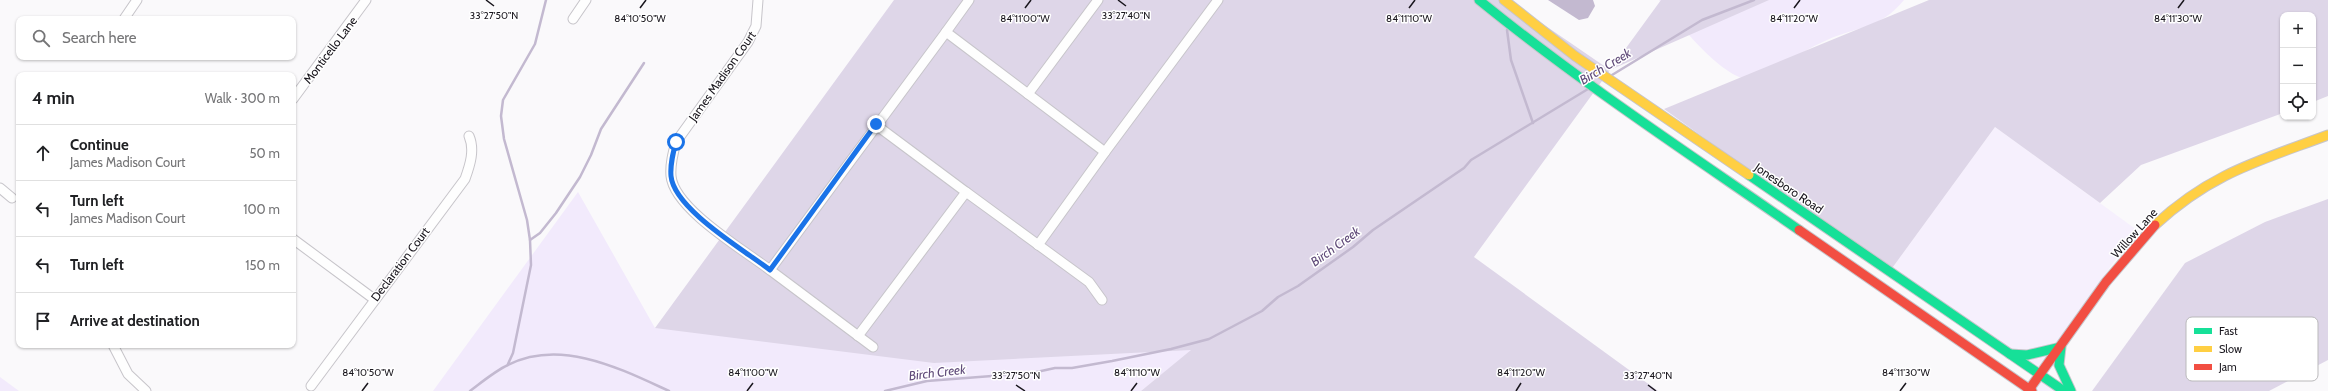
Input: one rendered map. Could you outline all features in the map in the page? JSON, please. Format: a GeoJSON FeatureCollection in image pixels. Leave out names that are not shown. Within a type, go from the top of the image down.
{"type":"FeatureCollection","features":[{"type":"Feature","properties":{"kind":"main road"},"geometry":{"type":"LineString","coordinates":[[1479,0],[1533,44],[1586,82],[2030,390]]}},
{"type":"Feature","properties":{"kind":"main road","name":"Jonesboro Road"},"geometry":{"type":"LineString","coordinates":[[1504,0],[1575,56],[2064,391]]}},
{"type":"Feature","properties":{"kind":"main road","name":"Willow Lane"},"geometry":{"type":"LineString","coordinates":[[2030,390],[2126,257],[2156,223],[2182,201],[2220,177],[2271,155],[2299,147],[2328,135]]}},
{"type":"Feature","properties":{"kind":"main road","name":"Willow Lane"},"geometry":{"type":"LineString","coordinates":[[2299,147],[2328,146]]}},
{"type":"Feature","properties":{"kind":"main road"},"geometry":{"type":"LineString","coordinates":[[2009,354],[2027,355],[2061,346],[2060,365],[2071,391]]}},
{"type":"Feature","properties":{"kind":"street"},"geometry":{"type":"LineString","coordinates":[[126,16],[137,0]]}},
{"type":"Feature","properties":{"kind":"street","name":"Monticello Lane"},"geometry":{"type":"LineString","coordinates":[[296,95],[366,0]]}},
{"type":"Feature","properties":{"kind":"street"},"geometry":{"type":"LineString","coordinates":[[573,19],[586,0]]}},
{"type":"Feature","properties":{"kind":"street","name":"James Madison Court"},"geometry":{"type":"LineString","coordinates":[[758,0],[756,26],[748,42],[676,142],[672,158],[671,177],[678,195],[696,215],[873,347]]}},
{"type":"Feature","properties":{"kind":"street"},"geometry":{"type":"LineString","coordinates":[[770,270],[876,124],[969,0]]}},
{"type":"Feature","properties":{"kind":"street"},"geometry":{"type":"LineString","coordinates":[[1028,94],[1098,0]]}},
{"type":"Feature","properties":{"kind":"street"},"geometry":{"type":"LineString","coordinates":[[1038,245],[1218,0]]}},
{"type":"Feature","properties":{"kind":"street"},"geometry":{"type":"LineString","coordinates":[[946,32],[1105,152]]}},
{"type":"Feature","properties":{"kind":"street"},"geometry":{"type":"LineString","coordinates":[[876,124],[1089,282],[1102,300]]}},
{"type":"Feature","properties":{"kind":"street","name":"Declaration Court"},"geometry":{"type":"LineString","coordinates":[[311,386],[374,299],[465,179],[471,155],[472,143],[469,136]]}},
{"type":"Feature","properties":{"kind":"street"},"geometry":{"type":"LineString","coordinates":[[0,188],[12,198]]}},
{"type":"Feature","properties":{"kind":"street"},"geometry":{"type":"LineString","coordinates":[[858,336],[966,192]]}},
{"type":"Feature","properties":{"kind":"street"},"geometry":{"type":"LineString","coordinates":[[296,241],[374,299]]}},
{"type":"Feature","properties":{"kind":"street"},"geometry":{"type":"LineString","coordinates":[[115,348],[128,374],[146,391]]}},
{"type":"Feature","properties":{"kind":"shaded area"},"geometry":{"type":"Polygon","coordinates":[[[894,0],[1508,0],[1610,70],[1474,257],[1658,391],[1141,391],[1191,350],[934,363],[655,328],[894,0]]]}},
{"type":"Feature","properties":{"kind":"shaded area"},"geometry":{"type":"Polygon","coordinates":[[[1548,0],[1593,0],[1595,6],[1588,18],[1579,20],[1548,0]]]}},
{"type":"Feature","properties":{"kind":"shaded area"},"geometry":{"type":"Polygon","coordinates":[[[1659,0],[1904,0],[1895,10],[1877,22],[1838,35],[1820,43],[1763,77],[1758,79],[1746,79],[1732,73],[1704,51],[1690,37],[1659,0]]]}},
{"type":"Feature","properties":{"kind":"shaded area"},"geometry":{"type":"Polygon","coordinates":[[[1661,0],[1769,0],[1610,70],[1661,0]]]}},
{"type":"Feature","properties":{"kind":"shaded area"},"geometry":{"type":"Polygon","coordinates":[[[1929,0],[2328,0],[2328,96],[2316,101],[2316,12],[2280,12],[2280,114],[2141,165],[2100,203],[1995,127],[1890,271],[1664,109],[1929,0]]]}},
{"type":"Feature","properties":{"kind":"shaded area"},"geometry":{"type":"Polygon","coordinates":[[[1995,127],[2137,230],[2036,370],[2061,391],[2022,391],[2035,372],[1890,271],[1995,127]]]}},
{"type":"Feature","properties":{"kind":"shaded area"},"geometry":{"type":"Polygon","coordinates":[[[578,192],[655,328],[1192,350],[1141,391],[433,391],[578,192]]]}},
{"type":"Feature","properties":{"kind":"shaded area"},"geometry":{"type":"Polygon","coordinates":[[[2328,199],[2328,360],[2318,365],[2318,317],[2186,317],[2186,381],[2288,381],[2269,391],[2092,391],[2185,263],[2265,222],[2328,199]]]}},
{"type":"Feature","properties":{"kind":"shaded area"},"geometry":{"type":"Polygon","coordinates":[[[0,377],[19,391],[0,391],[0,377]]]}},
{"type":"Feature","properties":{"kind":"waterway"},"geometry":{"type":"LineString","coordinates":[[508,364],[513,353],[531,265],[530,240],[527,220],[504,139],[501,116],[503,100],[535,44],[546,0]]}},
{"type":"Feature","properties":{"kind":"waterway","name":"Birch Creek"},"geometry":{"type":"LineString","coordinates":[[1612,75],[1702,20],[1754,0]]}},
{"type":"Feature","properties":{"kind":"waterway"},"geometry":{"type":"LineString","coordinates":[[1507,30],[1511,60],[1533,123]]}},
{"type":"Feature","properties":{"kind":"waterway"},"geometry":{"type":"LineString","coordinates":[[530,240],[540,233],[556,213],[580,177],[591,155],[601,129],[644,63]]}},
{"type":"Feature","properties":{"kind":"waterway","name":"Birch Creek"},"geometry":{"type":"LineString","coordinates":[[885,391],[927,381],[1032,373],[1055,368],[1072,368],[1171,349],[1209,339],[1262,311],[1278,297],[1298,286],[1353,247],[1373,230],[1464,168],[1471,160],[1588,89]]}},
{"type":"Feature","properties":{"kind":"waterway","name":"Birch Creek"},"geometry":{"type":"LineString","coordinates":[[470,391],[503,367],[528,357],[549,355],[570,356],[611,366],[669,391]]}},
{"type":"Feature","properties":{"kind":"traffic: fast"},"geometry":{"type":"LineString","coordinates":[[1479,0],[1518,31],[1597,89],[1799,230]]}},
{"type":"Feature","properties":{"kind":"traffic: fast"},"geometry":{"type":"LineString","coordinates":[[1749,175],[2064,391]]}},
{"type":"Feature","properties":{"kind":"traffic: fast"},"geometry":{"type":"LineString","coordinates":[[2010,354],[2027,355],[2061,347],[2059,365],[2071,391]]}},
{"type":"Feature","properties":{"kind":"traffic: slow"},"geometry":{"type":"LineString","coordinates":[[1504,0],[1575,56],[1749,175]]}},
{"type":"Feature","properties":{"kind":"traffic: slow"},"geometry":{"type":"LineString","coordinates":[[2155,225],[2176,207],[2196,193],[2237,170],[2328,135]]}},
{"type":"Feature","properties":{"kind":"traffic: jam"},"geometry":{"type":"LineString","coordinates":[[2028,391],[2106,282],[2155,225]]}},
{"type":"Feature","properties":{"kind":"traffic: jam"},"geometry":{"type":"LineString","coordinates":[[1799,230],[2032,391]]}},
{"type":"Feature","properties":{"kind":"route"},"geometry":{"type":"LineString","coordinates":[[676,142],[672,158],[671,177],[678,195],[696,215],[770,270],[876,124]]}}]}
